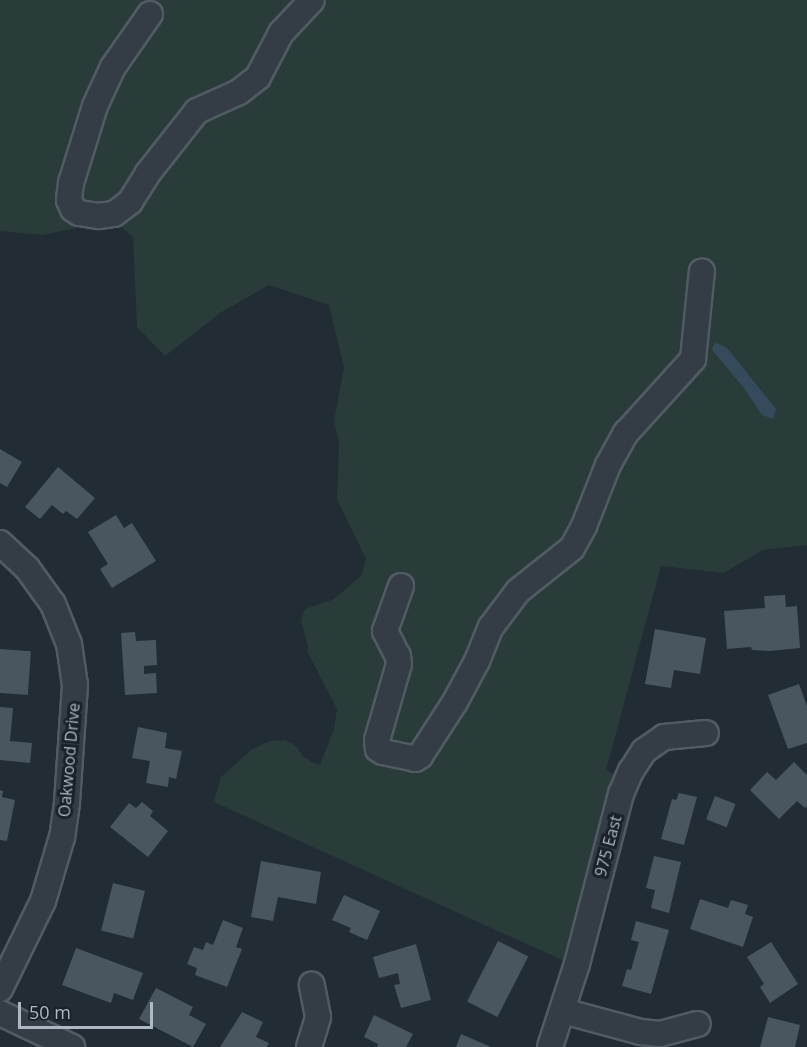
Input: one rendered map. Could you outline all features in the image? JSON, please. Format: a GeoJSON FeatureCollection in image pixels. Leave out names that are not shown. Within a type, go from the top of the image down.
{"type":"FeatureCollection","features":[{"type":"Feature","properties":{"kind":"street"},"geometry":{"type":"LineString","coordinates":[[150,14],[113,67],[95,106],[71,183],[69,200],[73,209],[79,213],[99,216],[114,214],[130,202],[148,173],[196,111],[239,92],[258,77],[281,33],[312,0]]}},
{"type":"Feature","properties":{"kind":"street"},"geometry":{"type":"LineString","coordinates":[[401,586],[384,631],[398,656],[399,664],[377,740],[378,748],[383,752],[416,759],[455,702],[477,661],[491,627],[518,591],[572,548],[584,526],[608,465],[627,433],[693,359],[702,271]]}},
{"type":"Feature","properties":{"kind":"street","name":"Oakwood Drive"},"geometry":{"type":"LineString","coordinates":[[0,543],[27,568],[53,604],[69,644],[75,685],[67,803],[59,848],[43,901],[0,989]]}},
{"type":"Feature","properties":{"kind":"street","name":"975 East"},"geometry":{"type":"LineString","coordinates":[[550,1047],[563,1011],[621,795],[631,771],[644,751],[664,736],[706,733]]}},
{"type":"Feature","properties":{"kind":"street"},"geometry":{"type":"LineString","coordinates":[[309,1047],[318,1017],[312,985]]}},
{"type":"Feature","properties":{"kind":"street"},"geometry":{"type":"LineString","coordinates":[[563,1011],[641,1032],[660,1034],[698,1024]]}},
{"type":"Feature","properties":{"kind":"street"},"geometry":{"type":"LineString","coordinates":[[0,1013],[72,1047]]}},
{"type":"Feature","properties":{"kind":"green space"},"geometry":{"type":"Polygon","coordinates":[[[0,0],[807,0],[807,545],[763,550],[724,573],[661,566],[606,770],[615,775],[564,961],[214,802],[221,777],[251,750],[270,741],[285,740],[295,745],[304,757],[315,764],[320,764],[334,729],[337,709],[307,651],[301,621],[305,609],[334,599],[361,576],[366,559],[337,499],[339,441],[334,421],[344,368],[329,305],[269,285],[220,313],[165,356],[137,327],[133,237],[113,220],[43,235],[0,231],[0,0]]]}},
{"type":"Feature","properties":{"kind":"water"},"geometry":{"type":"Polygon","coordinates":[[[717,343],[727,348],[776,409],[773,419],[762,415],[743,387],[712,350],[714,344],[717,343]]]}},
{"type":"Feature","properties":{"kind":"building"},"geometry":{"type":"Polygon","coordinates":[[[0,449],[22,462],[7,487],[0,483],[0,449]]]}},
{"type":"Feature","properties":{"kind":"building"},"geometry":{"type":"Polygon","coordinates":[[[58,467],[95,498],[77,519],[66,511],[63,514],[52,505],[40,519],[25,507],[58,467]]]}},
{"type":"Feature","properties":{"kind":"building"},"geometry":{"type":"Polygon","coordinates":[[[116,515],[124,528],[132,523],[156,561],[112,588],[100,569],[108,564],[88,532],[116,515]]]}},
{"type":"Feature","properties":{"kind":"building"},"geometry":{"type":"Polygon","coordinates":[[[785,595],[786,607],[797,606],[800,648],[770,651],[752,650],[751,647],[727,649],[724,611],[765,608],[764,596],[785,595]]]}},
{"type":"Feature","properties":{"kind":"building"},"geometry":{"type":"Polygon","coordinates":[[[655,629],[706,638],[700,674],[674,670],[671,688],[645,684],[655,629]]]}},
{"type":"Feature","properties":{"kind":"building"},"geometry":{"type":"Polygon","coordinates":[[[135,632],[136,641],[156,640],[157,665],[144,666],[144,674],[156,673],[157,693],[125,695],[121,633],[135,632]]]}},
{"type":"Feature","properties":{"kind":"building"},"geometry":{"type":"Polygon","coordinates":[[[0,649],[31,651],[28,695],[0,693],[0,649]]]}},
{"type":"Feature","properties":{"kind":"building"},"geometry":{"type":"Polygon","coordinates":[[[799,684],[807,706],[807,743],[788,749],[768,695],[799,684]]]}},
{"type":"Feature","properties":{"kind":"building"},"geometry":{"type":"Polygon","coordinates":[[[0,707],[13,708],[10,741],[32,743],[30,763],[0,760],[0,707]]]}},
{"type":"Feature","properties":{"kind":"building"},"geometry":{"type":"Polygon","coordinates":[[[138,727],[167,733],[165,748],[182,751],[176,779],[169,777],[168,787],[146,783],[150,761],[132,758],[138,727]]]}},
{"type":"Feature","properties":{"kind":"building"},"geometry":{"type":"Polygon","coordinates":[[[794,762],[807,775],[807,806],[805,808],[797,801],[779,819],[750,790],[767,772],[776,780],[794,762]]]}},
{"type":"Feature","properties":{"kind":"building"},"geometry":{"type":"Polygon","coordinates":[[[0,790],[3,791],[2,797],[15,800],[7,841],[0,840],[0,790]]]}},
{"type":"Feature","properties":{"kind":"building"},"geometry":{"type":"Polygon","coordinates":[[[679,793],[697,797],[684,845],[661,839],[672,799],[676,800],[679,793]]]}},
{"type":"Feature","properties":{"kind":"building"},"geometry":{"type":"Polygon","coordinates":[[[715,796],[736,804],[727,827],[706,819],[715,796]]]}},
{"type":"Feature","properties":{"kind":"building"},"geometry":{"type":"Polygon","coordinates":[[[142,802],[153,811],[150,816],[168,831],[148,857],[110,827],[129,803],[136,808],[142,802]]]}},
{"type":"Feature","properties":{"kind":"building"},"geometry":{"type":"Polygon","coordinates":[[[654,856],[681,862],[669,913],[651,908],[655,890],[646,888],[654,856]]]}},
{"type":"Feature","properties":{"kind":"building"},"geometry":{"type":"Polygon","coordinates":[[[261,861],[321,872],[316,904],[278,897],[273,921],[251,917],[261,861]]]}},
{"type":"Feature","properties":{"kind":"building"},"geometry":{"type":"Polygon","coordinates":[[[113,883],[145,891],[133,939],[101,931],[113,883]]]}},
{"type":"Feature","properties":{"kind":"building"},"geometry":{"type":"Polygon","coordinates":[[[344,895],[380,911],[367,940],[349,932],[351,928],[332,920],[344,895]]]}},
{"type":"Feature","properties":{"kind":"building"},"geometry":{"type":"Polygon","coordinates":[[[700,899],[728,908],[731,900],[748,905],[745,914],[753,917],[743,947],[690,929],[700,899]]]}},
{"type":"Feature","properties":{"kind":"building"},"geometry":{"type":"Polygon","coordinates":[[[223,920],[243,928],[236,947],[242,949],[227,987],[195,975],[197,968],[187,964],[194,947],[203,950],[206,942],[213,945],[223,920]]]}},
{"type":"Feature","properties":{"kind":"building"},"geometry":{"type":"Polygon","coordinates":[[[636,921],[669,930],[651,994],[622,986],[627,969],[631,970],[639,942],[631,940],[636,921]]]}},
{"type":"Feature","properties":{"kind":"building"},"geometry":{"type":"Polygon","coordinates":[[[498,941],[528,956],[497,1017],[467,1002],[498,941]]]}},
{"type":"Feature","properties":{"kind":"building"},"geometry":{"type":"Polygon","coordinates":[[[771,942],[798,984],[770,1003],[760,987],[764,984],[747,957],[771,942]]]}},
{"type":"Feature","properties":{"kind":"building"},"geometry":{"type":"Polygon","coordinates":[[[416,944],[431,1000],[401,1008],[394,985],[400,984],[398,973],[379,978],[373,957],[416,944]]]}},
{"type":"Feature","properties":{"kind":"building"},"geometry":{"type":"Polygon","coordinates":[[[76,948],[143,973],[133,1000],[114,993],[111,1003],[62,985],[76,948]]]}},
{"type":"Feature","properties":{"kind":"building"},"geometry":{"type":"Polygon","coordinates":[[[156,988],[193,1007],[189,1015],[206,1024],[193,1047],[139,1019],[156,988]]]}},
{"type":"Feature","properties":{"kind":"building"},"geometry":{"type":"Polygon","coordinates":[[[242,1012],[263,1022],[256,1037],[269,1043],[267,1047],[220,1047],[242,1012]]]}},
{"type":"Feature","properties":{"kind":"building"},"geometry":{"type":"Polygon","coordinates":[[[374,1015],[413,1034],[406,1047],[377,1047],[378,1044],[364,1037],[374,1015]]]}},
{"type":"Feature","properties":{"kind":"building"},"geometry":{"type":"Polygon","coordinates":[[[768,1017],[800,1025],[795,1047],[760,1047],[768,1017]]]}},
{"type":"Feature","properties":{"kind":"building"},"geometry":{"type":"Polygon","coordinates":[[[461,1034],[491,1047],[456,1047],[461,1034]]]}}]}
